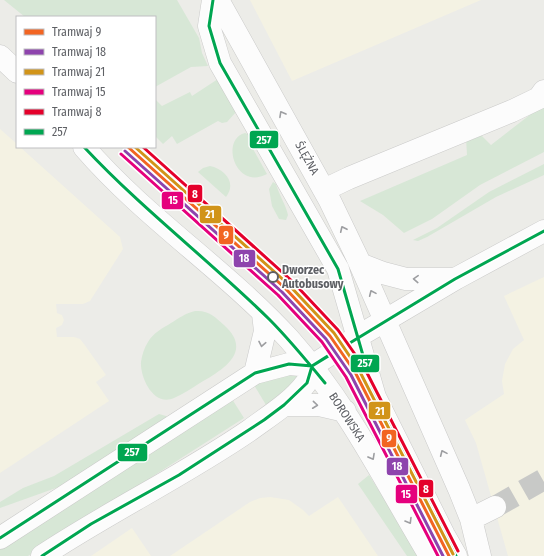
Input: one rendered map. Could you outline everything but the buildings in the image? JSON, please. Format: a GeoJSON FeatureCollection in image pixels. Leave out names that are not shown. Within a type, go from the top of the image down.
{"type":"FeatureCollection","features":[{"type":"Feature","properties":{"kind":"street"},"geometry":{"type":"LineString","coordinates":[[213,0],[209,26],[220,62],[338,269],[357,337],[380,410],[456,556]]}},
{"type":"Feature","properties":{"kind":"street","name":"ŚLĘŻNA"},"geometry":{"type":"LineString","coordinates":[[218,0],[324,190],[360,264],[385,321]]}},
{"type":"Feature","properties":{"kind":"street"},"geometry":{"type":"LineString","coordinates":[[0,56],[16,71]]}},
{"type":"Feature","properties":{"kind":"street"},"geometry":{"type":"LineString","coordinates":[[324,190],[349,178],[512,111],[539,98],[544,91]]}},
{"type":"Feature","properties":{"kind":"street","name":"BOROWSKA"},"geometry":{"type":"LineString","coordinates":[[85,148],[129,193],[263,314],[312,366],[345,411],[430,556]]}},
{"type":"Feature","properties":{"kind":"street"},"geometry":{"type":"LineString","coordinates":[[0,538],[255,373],[289,364],[312,366],[357,337],[455,279],[544,231]]}},
{"type":"Feature","properties":{"kind":"street"},"geometry":{"type":"LineString","coordinates":[[360,264],[383,273],[406,279],[455,279]]}},
{"type":"Feature","properties":{"kind":"street"},"geometry":{"type":"LineString","coordinates":[[255,373],[265,331],[263,314]]}},
{"type":"Feature","properties":{"kind":"street"},"geometry":{"type":"LineString","coordinates":[[385,321],[471,519],[480,556]]}},
{"type":"Feature","properties":{"kind":"street"},"geometry":{"type":"LineString","coordinates":[[42,556],[92,524],[179,475],[243,435],[284,405],[307,382],[312,366]]}},
{"type":"Feature","properties":{"kind":"street"},"geometry":{"type":"LineString","coordinates":[[284,405],[319,405],[345,411]]}},
{"type":"Feature","properties":{"kind":"street"},"geometry":{"type":"LineString","coordinates":[[471,519],[495,507]]}},
{"type":"Feature","properties":{"kind":"shaded area"},"geometry":{"type":"Polygon","coordinates":[[[250,0],[481,0],[292,81],[250,0]]]}},
{"type":"Feature","properties":{"kind":"shaded area"},"geometry":{"type":"Polygon","coordinates":[[[0,129],[16,143],[16,148],[21,148],[120,237],[123,249],[90,301],[83,304],[56,304],[57,313],[62,315],[64,320],[62,325],[56,328],[57,337],[74,337],[80,339],[106,375],[96,382],[109,401],[0,473],[0,129]]]}},
{"type":"Feature","properties":{"kind":"shaded area"},"geometry":{"type":"Polygon","coordinates":[[[544,277],[544,556],[508,556],[476,443],[465,420],[504,394],[502,381],[505,364],[513,349],[524,340],[504,296],[544,277]]]}},
{"type":"Feature","properties":{"kind":"shaded area"},"geometry":{"type":"Polygon","coordinates":[[[270,497],[289,500],[309,516],[338,497],[378,556],[170,556],[250,502],[260,498],[270,497]]]}},
{"type":"Feature","properties":{"kind":"shaded area"},"geometry":{"type":"Polygon","coordinates":[[[132,528],[151,556],[91,556],[132,528]]]}},
{"type":"Feature","properties":{"kind":"green space"},"geometry":{"type":"Polygon","coordinates":[[[4,0],[177,0],[199,38],[202,53],[208,66],[191,67],[156,86],[156,16],[24,16],[4,0]]]}},
{"type":"Feature","properties":{"kind":"green space"},"geometry":{"type":"Polygon","coordinates":[[[218,79],[236,112],[227,122],[222,123],[218,121],[177,144],[172,136],[163,144],[156,137],[156,100],[162,106],[190,92],[192,96],[218,79]]]}},
{"type":"Feature","properties":{"kind":"green space"},"geometry":{"type":"Polygon","coordinates":[[[544,104],[544,152],[480,185],[432,219],[404,233],[383,215],[360,201],[467,155],[466,138],[479,133],[491,145],[544,104]]]}},
{"type":"Feature","properties":{"kind":"green space"},"geometry":{"type":"Polygon","coordinates":[[[245,133],[248,134],[255,145],[253,149],[267,174],[256,177],[247,176],[239,170],[235,162],[233,144],[237,137],[245,133]]]}},
{"type":"Feature","properties":{"kind":"green space"},"geometry":{"type":"Polygon","coordinates":[[[544,164],[544,175],[496,197],[427,237],[418,241],[413,240],[437,228],[489,192],[544,164]]]}},
{"type":"Feature","properties":{"kind":"green space"},"geometry":{"type":"Polygon","coordinates":[[[210,166],[225,173],[228,177],[230,187],[226,197],[198,172],[203,168],[210,166]]]}},
{"type":"Feature","properties":{"kind":"green space"},"geometry":{"type":"Polygon","coordinates":[[[273,182],[276,184],[287,211],[288,215],[286,220],[279,219],[272,206],[269,189],[273,182]]]}},
{"type":"Feature","properties":{"kind":"green space"},"geometry":{"type":"Polygon","coordinates":[[[195,311],[208,313],[224,325],[232,335],[236,344],[235,352],[232,359],[225,366],[209,378],[174,398],[167,400],[160,398],[150,389],[143,376],[141,362],[144,349],[150,339],[158,331],[183,316],[195,311]]]}},
{"type":"Feature","properties":{"kind":"green space"},"geometry":{"type":"Polygon","coordinates":[[[291,370],[300,380],[299,383],[266,405],[254,385],[291,370]]]}},
{"type":"Feature","properties":{"kind":"green space"},"geometry":{"type":"Polygon","coordinates":[[[232,399],[244,418],[28,556],[0,556],[0,548],[232,399]]]}},
{"type":"Feature","properties":{"kind":"green space"},"geometry":{"type":"Polygon","coordinates":[[[159,414],[166,416],[169,420],[70,483],[0,508],[0,502],[23,488],[54,476],[159,414]]]}},
{"type":"Feature","properties":{"kind":"green space"},"geometry":{"type":"Polygon","coordinates":[[[369,475],[420,556],[407,556],[358,484],[369,475]]]}},
{"type":"Feature","properties":{"kind":"tunnel"},"geometry":{"type":"LineString","coordinates":[[495,507],[544,479]]}},
{"type":"Feature","properties":{"kind":"tram line","name":"9"},"geometry":{"type":"LineString","coordinates":[[129,148],[285,288],[330,336],[355,372],[449,556]]}},
{"type":"Feature","properties":{"kind":"tram line","name":"21"},"geometry":{"type":"LineString","coordinates":[[136,148],[288,284],[334,333],[359,370],[453,554]]}},
{"type":"Feature","properties":{"kind":"tram line","name":"8"},"geometry":{"type":"LineString","coordinates":[[144,148],[292,281],[338,330],[364,367],[458,551]]}},
{"type":"Feature","properties":{"kind":"tram line","name":"18"},"geometry":{"type":"LineString","coordinates":[[125,151],[282,292],[326,339],[351,375],[443,556]]}},
{"type":"Feature","properties":{"kind":"tram line","name":"15"},"geometry":{"type":"LineString","coordinates":[[121,154],[278,295],[322,342],[346,377],[438,556]]}},
{"type":"Feature","properties":{"kind":"transit line","name":"257"},"geometry":{"type":"LineString","coordinates":[[213,0],[209,26],[220,63],[338,269],[375,397],[456,556]]}},
{"type":"Feature","properties":{"kind":"transit line","name":"257"},"geometry":{"type":"LineString","coordinates":[[85,148],[129,192],[269,319],[291,342],[325,383]]}},
{"type":"Feature","properties":{"kind":"transit line","name":"257"},"geometry":{"type":"LineString","coordinates":[[0,538],[255,373],[289,364],[312,366],[455,279],[544,231]]}},
{"type":"Feature","properties":{"kind":"transit line","name":"257"},"geometry":{"type":"LineString","coordinates":[[42,556],[91,524],[179,475],[264,420],[284,405],[307,383],[312,366],[334,352]]}},
{"type":"Feature","properties":{"kind":"place","name":"Dworzec Autobusowy"},"geometry":{"type":"Point","coordinates":[273,277]}}]}
